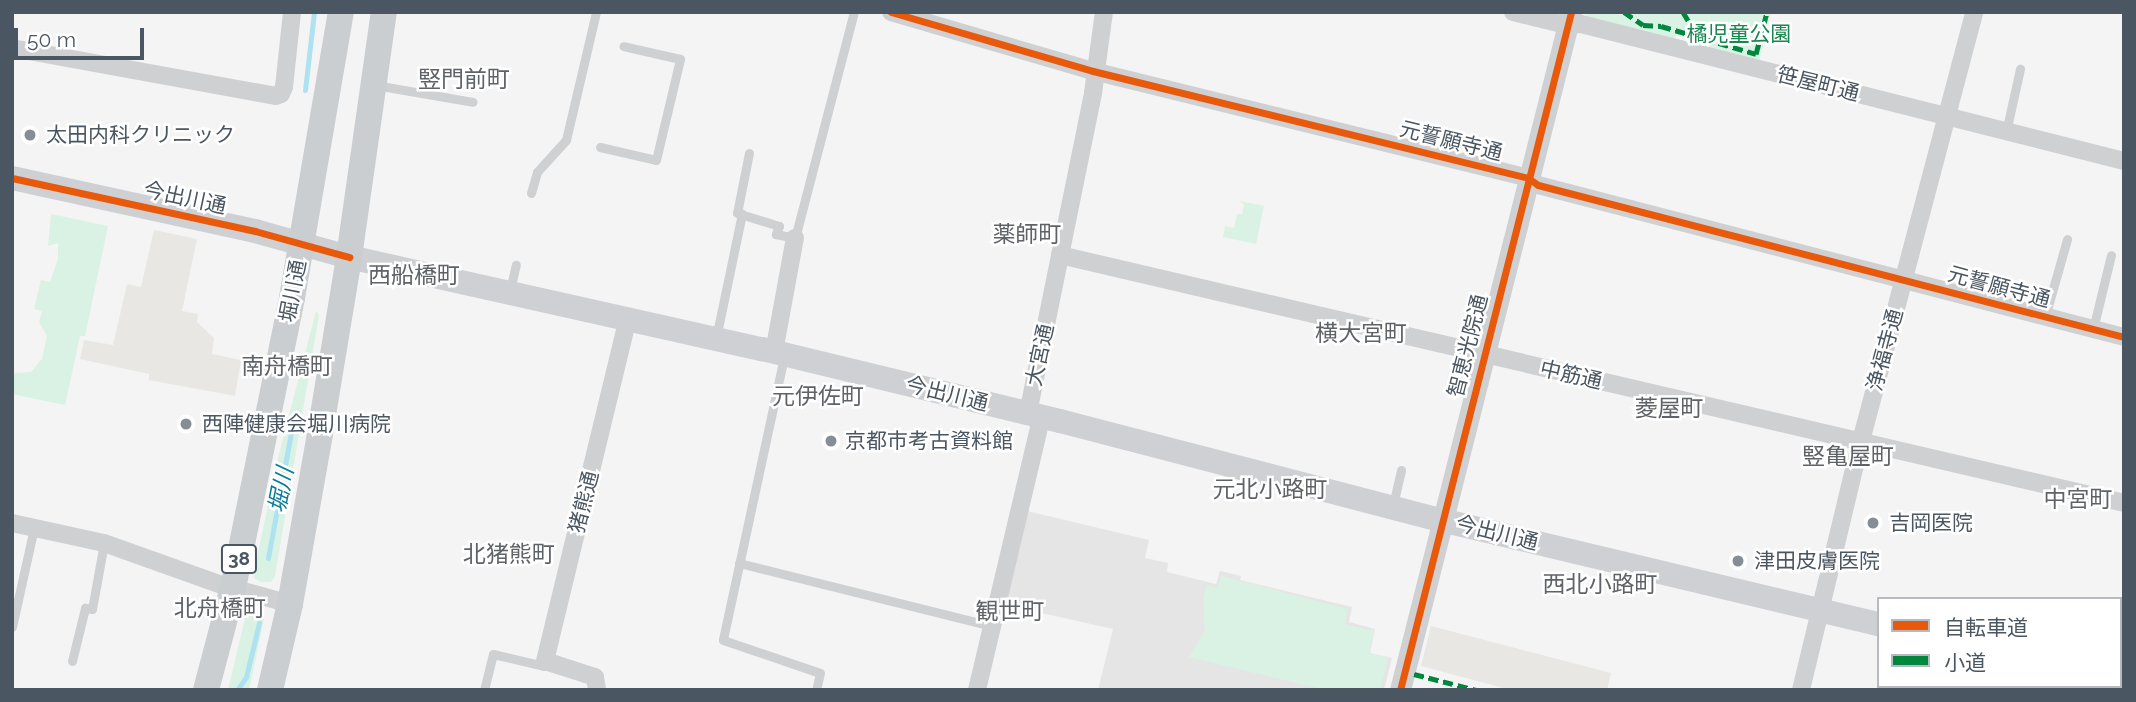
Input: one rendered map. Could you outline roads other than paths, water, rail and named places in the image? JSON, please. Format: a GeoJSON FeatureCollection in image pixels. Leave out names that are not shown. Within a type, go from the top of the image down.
{"type":"FeatureCollection","features":[{"type":"Feature","properties":{"kind":"main road","name":"堀川通"},"geometry":{"type":"LineString","coordinates":[[206,690],[233,588],[303,244],[341,12]]}},
{"type":"Feature","properties":{"kind":"main road"},"geometry":{"type":"LineString","coordinates":[[270,690],[290,604],[349,257],[384,12]]}},
{"type":"Feature","properties":{"kind":"main road","name":"今出川通"},"geometry":{"type":"LineString","coordinates":[[12,178],[255,231],[349,257],[1028,413],[1441,520],[1818,612],[1877,624]]}},
{"type":"Feature","properties":{"kind":"street"},"geometry":{"type":"LineString","coordinates":[[12,48],[276,96],[284,87],[292,12]]}},
{"type":"Feature","properties":{"kind":"street","name":"元誓願寺通"},"geometry":{"type":"LineString","coordinates":[[891,12],[1093,71],[1528,178],[1538,185],[2124,337]]}},
{"type":"Feature","properties":{"kind":"street","name":"大宮通"},"geometry":{"type":"LineString","coordinates":[[977,690],[1040,423],[1028,413],[1093,93],[1093,71],[1104,12]]}},
{"type":"Feature","properties":{"kind":"street","name":"笹屋町通"},"geometry":{"type":"LineString","coordinates":[[1513,12],[1569,19],[2124,161]]}},
{"type":"Feature","properties":{"kind":"street","name":"浄福寺通"},"geometry":{"type":"LineString","coordinates":[[1801,690],[1861,441],[1948,117],[1973,12]]}},
{"type":"Feature","properties":{"kind":"street","name":"智恵光院通"},"geometry":{"type":"LineString","coordinates":[[1401,690],[1441,520],[1569,19]]}},
{"type":"Feature","properties":{"kind":"street"},"geometry":{"type":"LineString","coordinates":[[779,354],[795,238]]}},
{"type":"Feature","properties":{"kind":"street","name":"中筋通"},"geometry":{"type":"LineString","coordinates":[[1060,255],[2124,503]]}},
{"type":"Feature","properties":{"kind":"street","name":"猪熊通"},"geometry":{"type":"LineString","coordinates":[[545,662],[628,319]]}},
{"type":"Feature","properties":{"kind":"street"},"geometry":{"type":"LineString","coordinates":[[12,523],[104,543],[233,588],[290,604]]}},
{"type":"Feature","properties":{"kind":"street"},"geometry":{"type":"LineString","coordinates":[[545,662],[595,677],[597,690]]}},
{"type":"Feature","properties":{"kind":"lane"},"geometry":{"type":"LineString","coordinates":[[531,193],[537,172],[569,140],[594,39],[596,12]]}},
{"type":"Feature","properties":{"kind":"lane"},"geometry":{"type":"LineString","coordinates":[[749,153],[737,213],[779,226],[776,234],[795,238],[854,12]]}},
{"type":"Feature","properties":{"kind":"lane"},"geometry":{"type":"LineString","coordinates":[[600,147],[656,160],[680,58],[623,46]]}},
{"type":"Feature","properties":{"kind":"lane"},"geometry":{"type":"LineString","coordinates":[[2006,132],[2020,69]]}},
{"type":"Feature","properties":{"kind":"lane"},"geometry":{"type":"LineString","coordinates":[[374,85],[473,102]]}},
{"type":"Feature","properties":{"kind":"lane"},"geometry":{"type":"LineString","coordinates":[[716,340],[742,214]]}},
{"type":"Feature","properties":{"kind":"lane"},"geometry":{"type":"LineString","coordinates":[[2045,317],[2067,239]]}},
{"type":"Feature","properties":{"kind":"lane"},"geometry":{"type":"LineString","coordinates":[[2092,329],[2111,255]]}},
{"type":"Feature","properties":{"kind":"lane"},"geometry":{"type":"LineString","coordinates":[[509,292],[516,265]]}},
{"type":"Feature","properties":{"kind":"lane"},"geometry":{"type":"LineString","coordinates":[[779,354],[723,640],[820,673],[816,690]]}},
{"type":"Feature","properties":{"kind":"lane"},"geometry":{"type":"LineString","coordinates":[[1392,507],[1401,470]]}},
{"type":"Feature","properties":{"kind":"lane"},"geometry":{"type":"LineString","coordinates":[[12,628],[34,528]]}},
{"type":"Feature","properties":{"kind":"lane"},"geometry":{"type":"LineString","coordinates":[[72,661],[85,608],[92,609],[104,543]]}},
{"type":"Feature","properties":{"kind":"lane"},"geometry":{"type":"LineString","coordinates":[[739,563],[992,626]]}},
{"type":"Feature","properties":{"kind":"lane"},"geometry":{"type":"LineString","coordinates":[[484,690],[493,654],[544,667],[545,662]]}},
{"type":"Feature","properties":{"kind":"waterway","name":"堀川"},"geometry":{"type":"LineString","coordinates":[[305,90],[314,12]]}},
{"type":"Feature","properties":{"kind":"waterway","name":"堀川"},"geometry":{"type":"LineString","coordinates":[[268,558],[293,422]]}},
{"type":"Feature","properties":{"kind":"waterway","name":"堀川"},"geometry":{"type":"LineString","coordinates":[[237,690],[246,677],[259,623]]}},
{"type":"Feature","properties":{"kind":"place","name":"太田内科クリニック"},"geometry":{"type":"Point","coordinates":[30,135]}},
{"type":"Feature","properties":{"kind":"place","name":"西陣健康会堀川病院"},"geometry":{"type":"Point","coordinates":[186,424]}},
{"type":"Feature","properties":{"kind":"place","name":"京都市考古資料館"},"geometry":{"type":"Point","coordinates":[831,441]}},
{"type":"Feature","properties":{"kind":"place","name":"吉岡医院"},"geometry":{"type":"Point","coordinates":[1873,523]}},
{"type":"Feature","properties":{"kind":"place","name":"津田皮膚医院"},"geometry":{"type":"Point","coordinates":[1738,561]}},
{"type":"Feature","properties":{"kind":"district","name":"竪門前町"},"geometry":{"type":"Point","coordinates":[464,79]}},
{"type":"Feature","properties":{"kind":"district","name":"薬師町"},"geometry":{"type":"Point","coordinates":[1027,234]}},
{"type":"Feature","properties":{"kind":"district","name":"西船橋町"},"geometry":{"type":"Point","coordinates":[414,275]}},
{"type":"Feature","properties":{"kind":"district","name":"横大宮町"},"geometry":{"type":"Point","coordinates":[1361,333]}},
{"type":"Feature","properties":{"kind":"district","name":"南舟橋町"},"geometry":{"type":"Point","coordinates":[287,366]}},
{"type":"Feature","properties":{"kind":"district","name":"元伊佐町"},"geometry":{"type":"Point","coordinates":[818,396]}},
{"type":"Feature","properties":{"kind":"district","name":"菱屋町"},"geometry":{"type":"Point","coordinates":[1669,408]}},
{"type":"Feature","properties":{"kind":"district","name":"竪亀屋町"},"geometry":{"type":"Point","coordinates":[1848,456]}},
{"type":"Feature","properties":{"kind":"district","name":"元北小路町"},"geometry":{"type":"Point","coordinates":[1270,489]}},
{"type":"Feature","properties":{"kind":"district","name":"中宮町"},"geometry":{"type":"Point","coordinates":[2078,499]}},
{"type":"Feature","properties":{"kind":"district","name":"北猪熊町"},"geometry":{"type":"Point","coordinates":[509,554]}},
{"type":"Feature","properties":{"kind":"district","name":"西北小路町"},"geometry":{"type":"Point","coordinates":[1600,584]}},
{"type":"Feature","properties":{"kind":"district","name":"北舟橋町"},"geometry":{"type":"Point","coordinates":[220,608]}},
{"type":"Feature","properties":{"kind":"district","name":"観世町"},"geometry":{"type":"Point","coordinates":[1010,611]}},
{"type":"Feature","properties":{"kind":"park label","name":"橘児童公園"},"geometry":{"type":"Point","coordinates":[1739,34]}}]}
